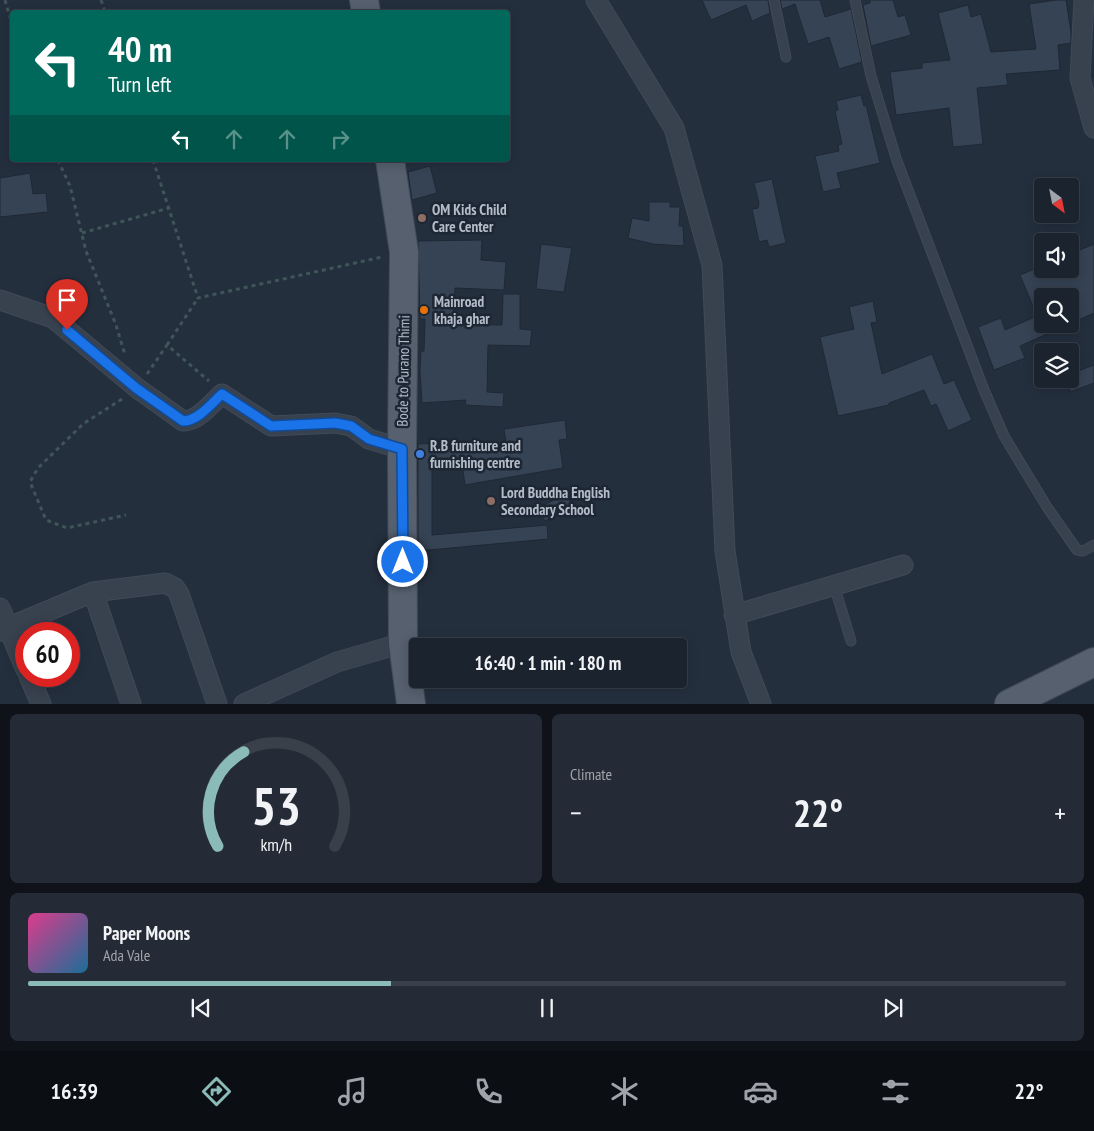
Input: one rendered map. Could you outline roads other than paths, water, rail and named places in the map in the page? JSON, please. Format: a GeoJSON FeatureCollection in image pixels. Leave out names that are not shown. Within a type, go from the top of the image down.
{"type":"FeatureCollection","features":[{"type":"Feature","properties":{"kind":"main road","name":"Bode to Purano Thimi"},"geometry":{"type":"LineString","coordinates":[[390,162],[404,252],[402,449],[404,643],[411,704]]}},
{"type":"Feature","properties":{"kind":"main road"},"geometry":{"type":"LineString","coordinates":[[1009,704],[1094,662]]}},
{"type":"Feature","properties":{"kind":"street"},"geometry":{"type":"LineString","coordinates":[[596,0],[674,128],[712,265],[725,551],[741,652],[762,704]]}},
{"type":"Feature","properties":{"kind":"street"},"geometry":{"type":"LineString","coordinates":[[1087,14],[1080,78],[1094,128]]}},
{"type":"Feature","properties":{"kind":"street"},"geometry":{"type":"LineString","coordinates":[[0,300],[53,318],[136,388],[183,421],[190,421],[196,417],[222,394],[271,426],[335,423],[351,426],[369,439],[402,449]]}},
{"type":"Feature","properties":{"kind":"street"},"geometry":{"type":"LineString","coordinates":[[734,615],[903,565]]}},
{"type":"Feature","properties":{"kind":"street"},"geometry":{"type":"LineString","coordinates":[[4,630],[93,592],[165,583],[175,588],[217,704]]}},
{"type":"Feature","properties":{"kind":"street"},"geometry":{"type":"LineString","coordinates":[[93,592],[131,704]]}},
{"type":"Feature","properties":{"kind":"street"},"geometry":{"type":"LineString","coordinates":[[0,608],[4,630],[15,650]]}},
{"type":"Feature","properties":{"kind":"street"},"geometry":{"type":"LineString","coordinates":[[244,704],[337,662],[404,643]]}},
{"type":"Feature","properties":{"kind":"street"},"geometry":{"type":"LineString","coordinates":[[34,687],[41,704]]}},
{"type":"Feature","properties":{"kind":"lane"},"geometry":{"type":"LineString","coordinates":[[774,0],[786,57]]}},
{"type":"Feature","properties":{"kind":"lane"},"geometry":{"type":"LineString","coordinates":[[855,0],[872,76],[897,161],[984,390],[1004,436],[1046,507],[1077,550],[1083,551],[1094,545]]}},
{"type":"Feature","properties":{"kind":"lane"},"geometry":{"type":"LineString","coordinates":[[834,585],[851,641]]}},
{"type":"Feature","properties":{"kind":"place","name":"OM Kids Child Care Center"},"geometry":{"type":"Point","coordinates":[422,218]}},
{"type":"Feature","properties":{"kind":"place","name":"Mainroad khaja ghar"},"geometry":{"type":"Point","coordinates":[424,310]}},
{"type":"Feature","properties":{"kind":"place","name":"R.B furniture and furnishing centre"},"geometry":{"type":"Point","coordinates":[420,454]}},
{"type":"Feature","properties":{"kind":"place","name":"Lord Buddha English Secondary School"},"geometry":{"type":"Point","coordinates":[491,501]}}]}
